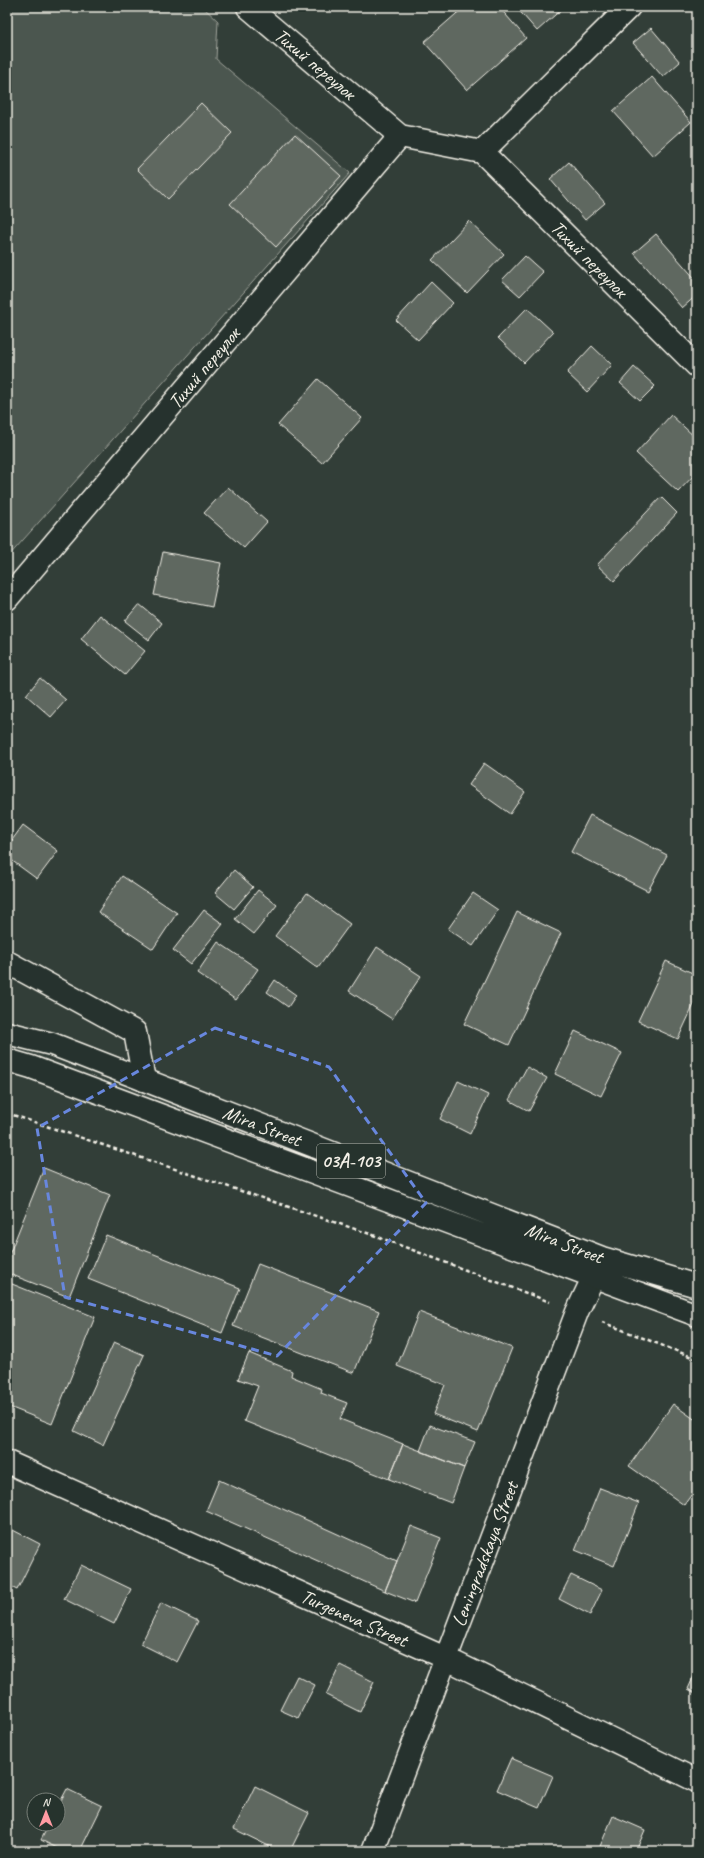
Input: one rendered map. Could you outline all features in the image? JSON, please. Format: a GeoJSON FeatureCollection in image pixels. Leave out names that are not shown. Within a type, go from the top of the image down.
{"type":"FeatureCollection","features":[{"type":"Feature","properties":{"kind":"street","name":"Тихий переулок"},"geometry":{"type":"LineString","coordinates":[[248,7],[400,136],[482,152],[697,366]]}},
{"type":"Feature","properties":{"kind":"street"},"geometry":{"type":"LineString","coordinates":[[482,152],[629,7]]}},
{"type":"Feature","properties":{"kind":"street","name":"Тихий переулок"},"geometry":{"type":"LineString","coordinates":[[7,599],[400,136]]}},
{"type":"Feature","properties":{"kind":"street"},"geometry":{"type":"LineString","coordinates":[[7,962],[135,1032],[144,1080]]}},
{"type":"Feature","properties":{"kind":"street","name":"Mira Street"},"geometry":{"type":"LineString","coordinates":[[7,1033],[52,1044],[144,1080],[597,1268],[697,1315]]}},
{"type":"Feature","properties":{"kind":"street","name":"Mira Street"},"geometry":{"type":"LineString","coordinates":[[7,1060],[31,1067],[597,1268],[697,1286]]}},
{"type":"Feature","properties":{"kind":"street","name":"Leningradskaya Street"},"geometry":{"type":"LineString","coordinates":[[373,1851],[577,1312],[597,1268]]}},
{"type":"Feature","properties":{"kind":"street","name":"Turgeneva Street"},"geometry":{"type":"LineString","coordinates":[[7,1462],[445,1658],[697,1781]]}},
{"type":"Feature","properties":{"kind":"path"},"geometry":{"type":"LineString","coordinates":[[7,1113],[373,1235],[697,1359]]}},
{"type":"Feature","properties":{"kind":"highlighted area"},"geometry":{"type":"Polygon","coordinates":[[[215,1028],[329,1067],[426,1203],[277,1356],[65,1297],[37,1128],[215,1028]]]}},
{"type":"Feature","properties":{"kind":"shaded area"},"geometry":{"type":"Polygon","coordinates":[[[7,7],[203,7],[218,21],[216,59],[350,173],[7,558],[7,7]]]}},
{"type":"Feature","properties":{"kind":"building"},"geometry":{"type":"Polygon","coordinates":[[[464,7],[499,7],[526,38],[467,90],[424,42],[464,7]]]}},
{"type":"Feature","properties":{"kind":"building"},"geometry":{"type":"Polygon","coordinates":[[[516,7],[564,7],[537,31],[516,7]]]}},
{"type":"Feature","properties":{"kind":"building"},"geometry":{"type":"Polygon","coordinates":[[[651,28],[680,62],[663,77],[633,43],[651,28]]]}},
{"type":"Feature","properties":{"kind":"building"},"geometry":{"type":"Polygon","coordinates":[[[652,77],[691,122],[653,156],[613,111],[652,77]]]}},
{"type":"Feature","properties":{"kind":"building"},"geometry":{"type":"Polygon","coordinates":[[[201,103],[232,133],[168,199],[137,169],[201,103]]]}},
{"type":"Feature","properties":{"kind":"building"},"geometry":{"type":"Polygon","coordinates":[[[295,134],[341,176],[276,247],[230,204],[295,134]]]}},
{"type":"Feature","properties":{"kind":"building"},"geometry":{"type":"Polygon","coordinates":[[[569,162],[605,203],[585,220],[550,179],[569,162]]]}},
{"type":"Feature","properties":{"kind":"building"},"geometry":{"type":"Polygon","coordinates":[[[469,221],[504,254],[467,293],[432,260],[469,221]]]}},
{"type":"Feature","properties":{"kind":"building"},"geometry":{"type":"Polygon","coordinates":[[[656,234],[697,281],[697,295],[682,308],[634,253],[656,234]]]}},
{"type":"Feature","properties":{"kind":"building"},"geometry":{"type":"Polygon","coordinates":[[[525,256],[543,272],[520,296],[502,280],[525,256]]]}},
{"type":"Feature","properties":{"kind":"building"},"geometry":{"type":"Polygon","coordinates":[[[431,282],[453,303],[418,340],[396,320],[431,282]]]}},
{"type":"Feature","properties":{"kind":"building"},"geometry":{"type":"Polygon","coordinates":[[[527,308],[553,332],[524,363],[498,338],[527,308]]]}},
{"type":"Feature","properties":{"kind":"building"},"geometry":{"type":"Polygon","coordinates":[[[592,346],[612,365],[587,392],[567,373],[592,346]]]}},
{"type":"Feature","properties":{"kind":"building"},"geometry":{"type":"Polygon","coordinates":[[[634,367],[655,386],[640,401],[620,383],[634,367]]]}},
{"type":"Feature","properties":{"kind":"building"},"geometry":{"type":"Polygon","coordinates":[[[318,379],[362,418],[322,463],[278,425],[318,379]]]}},
{"type":"Feature","properties":{"kind":"building"},"geometry":{"type":"Polygon","coordinates":[[[671,415],[697,439],[697,472],[678,492],[636,453],[671,415]]]}},
{"type":"Feature","properties":{"kind":"building"},"geometry":{"type":"Polygon","coordinates":[[[228,487],[267,522],[244,548],[204,513],[228,487]]]}},
{"type":"Feature","properties":{"kind":"building"},"geometry":{"type":"Polygon","coordinates":[[[661,497],[677,513],[614,581],[597,565],[661,497]]]}},
{"type":"Feature","properties":{"kind":"building"},"geometry":{"type":"Polygon","coordinates":[[[163,552],[221,563],[212,607],[154,595],[163,552]]]}},
{"type":"Feature","properties":{"kind":"building"},"geometry":{"type":"Polygon","coordinates":[[[139,604],[162,623],[149,640],[125,621],[139,604]]]}},
{"type":"Feature","properties":{"kind":"building"},"geometry":{"type":"Polygon","coordinates":[[[100,615],[145,651],[125,675],[81,639],[100,615]]]}},
{"type":"Feature","properties":{"kind":"building"},"geometry":{"type":"Polygon","coordinates":[[[40,678],[66,700],[51,717],[26,695],[40,678]]]}},
{"type":"Feature","properties":{"kind":"building"},"geometry":{"type":"Polygon","coordinates":[[[484,763],[525,792],[510,814],[469,785],[484,763]]]}},
{"type":"Feature","properties":{"kind":"building"},"geometry":{"type":"Polygon","coordinates":[[[590,815],[667,855],[648,891],[571,852],[590,815]]]}},
{"type":"Feature","properties":{"kind":"building"},"geometry":{"type":"Polygon","coordinates":[[[23,825],[58,851],[37,879],[7,857],[7,847],[23,825]]]}},
{"type":"Feature","properties":{"kind":"building"},"geometry":{"type":"Polygon","coordinates":[[[234,870],[253,887],[234,909],[215,893],[234,870]]]}},
{"type":"Feature","properties":{"kind":"building"},"geometry":{"type":"Polygon","coordinates":[[[122,876],[177,913],[153,949],[98,912],[122,876]]]}},
{"type":"Feature","properties":{"kind":"building"},"geometry":{"type":"Polygon","coordinates":[[[258,890],[277,905],[254,934],[235,919],[258,890]]]}},
{"type":"Feature","properties":{"kind":"building"},"geometry":{"type":"Polygon","coordinates":[[[307,893],[350,924],[318,968],[275,936],[307,893]]]}},
{"type":"Feature","properties":{"kind":"building"},"geometry":{"type":"Polygon","coordinates":[[[473,893],[498,910],[473,946],[448,929],[473,893]]]}},
{"type":"Feature","properties":{"kind":"building"},"geometry":{"type":"Polygon","coordinates":[[[204,910],[223,924],[191,964],[173,950],[204,910]]]}},
{"type":"Feature","properties":{"kind":"building"},"geometry":{"type":"Polygon","coordinates":[[[517,912],[561,933],[509,1045],[464,1024],[517,912]]]}},
{"type":"Feature","properties":{"kind":"building"},"geometry":{"type":"Polygon","coordinates":[[[218,942],[258,969],[236,1000],[197,973],[218,942]]]}},
{"type":"Feature","properties":{"kind":"building"},"geometry":{"type":"Polygon","coordinates":[[[377,947],[421,976],[392,1019],[349,991],[377,947]]]}},
{"type":"Feature","properties":{"kind":"building"},"geometry":{"type":"Polygon","coordinates":[[[666,961],[697,975],[697,998],[678,1039],[638,1021],[666,961]]]}},
{"type":"Feature","properties":{"kind":"building"},"geometry":{"type":"Polygon","coordinates":[[[275,980],[296,995],[288,1007],[267,992],[275,980]]]}},
{"type":"Feature","properties":{"kind":"building"},"geometry":{"type":"Polygon","coordinates":[[[575,1031],[622,1053],[601,1096],[555,1074],[575,1031]]]}},
{"type":"Feature","properties":{"kind":"building"},"geometry":{"type":"Polygon","coordinates":[[[527,1067],[547,1078],[529,1111],[509,1100],[527,1067]]]}},
{"type":"Feature","properties":{"kind":"building"},"geometry":{"type":"Polygon","coordinates":[[[458,1081],[488,1095],[470,1134],[440,1119],[458,1081]]]}},
{"type":"Feature","properties":{"kind":"building"},"geometry":{"type":"Polygon","coordinates":[[[44,1168],[110,1195],[69,1297],[7,1273],[7,1260],[44,1168]]]}},
{"type":"Feature","properties":{"kind":"building"},"geometry":{"type":"Polygon","coordinates":[[[106,1235],[240,1288],[222,1333],[88,1279],[106,1235]]]}},
{"type":"Feature","properties":{"kind":"building"},"geometry":{"type":"Polygon","coordinates":[[[258,1264],[379,1311],[354,1373],[233,1326],[258,1264]]]}},
{"type":"Feature","properties":{"kind":"building"},"geometry":{"type":"Polygon","coordinates":[[[7,1282],[95,1317],[52,1424],[7,1406],[7,1282]]]}},
{"type":"Feature","properties":{"kind":"building"},"geometry":{"type":"Polygon","coordinates":[[[419,1312],[512,1348],[478,1432],[433,1414],[445,1385],[397,1366],[419,1312]]]}},
{"type":"Feature","properties":{"kind":"building"},"geometry":{"type":"Polygon","coordinates":[[[114,1342],[144,1355],[103,1445],[74,1431],[114,1342]]]}},
{"type":"Feature","properties":{"kind":"building"},"geometry":{"type":"Polygon","coordinates":[[[249,1353],[292,1371],[291,1376],[322,1389],[321,1393],[347,1403],[340,1419],[403,1444],[389,1479],[244,1421],[258,1386],[238,1379],[249,1353]]]}},
{"type":"Feature","properties":{"kind":"building"},"geometry":{"type":"Polygon","coordinates":[[[673,1404],[697,1421],[697,1487],[684,1505],[629,1466],[673,1404]]]}},
{"type":"Feature","properties":{"kind":"building"},"geometry":{"type":"Polygon","coordinates":[[[430,1425],[475,1442],[464,1468],[420,1451],[430,1425]]]}},
{"type":"Feature","properties":{"kind":"building"},"geometry":{"type":"Polygon","coordinates":[[[403,1444],[464,1468],[451,1503],[389,1479],[403,1444]]]}},
{"type":"Feature","properties":{"kind":"building"},"geometry":{"type":"Polygon","coordinates":[[[219,1480],[397,1561],[385,1591],[206,1511],[219,1480]]]}},
{"type":"Feature","properties":{"kind":"building"},"geometry":{"type":"Polygon","coordinates":[[[600,1488],[639,1503],[614,1566],[575,1550],[600,1488]]]}},
{"type":"Feature","properties":{"kind":"building"},"geometry":{"type":"Polygon","coordinates":[[[411,1526],[441,1538],[415,1603],[385,1591],[411,1526]]]}},
{"type":"Feature","properties":{"kind":"building"},"geometry":{"type":"Polygon","coordinates":[[[7,1527],[40,1544],[17,1590],[7,1585],[7,1527]]]}},
{"type":"Feature","properties":{"kind":"building"},"geometry":{"type":"Polygon","coordinates":[[[81,1565],[131,1589],[114,1624],[64,1599],[81,1565]]]}},
{"type":"Feature","properties":{"kind":"building"},"geometry":{"type":"Polygon","coordinates":[[[571,1575],[602,1590],[590,1615],[559,1599],[571,1575]]]}},
{"type":"Feature","properties":{"kind":"building"},"geometry":{"type":"Polygon","coordinates":[[[161,1603],[198,1621],[177,1662],[141,1644],[161,1603]]]}},
{"type":"Feature","properties":{"kind":"building"},"geometry":{"type":"Polygon","coordinates":[[[340,1665],[374,1682],[360,1712],[326,1695],[340,1665]]]}},
{"type":"Feature","properties":{"kind":"building"},"geometry":{"type":"Polygon","coordinates":[[[697,1669],[697,1694],[688,1689],[697,1669]]]}},
{"type":"Feature","properties":{"kind":"building"},"geometry":{"type":"Polygon","coordinates":[[[297,1676],[315,1685],[298,1718],[280,1710],[297,1676]]]}},
{"type":"Feature","properties":{"kind":"building"},"geometry":{"type":"Polygon","coordinates":[[[511,1758],[553,1776],[539,1808],[497,1790],[511,1758]]]}},
{"type":"Feature","properties":{"kind":"building"},"geometry":{"type":"Polygon","coordinates":[[[255,1786],[309,1813],[290,1851],[279,1851],[234,1829],[255,1786]]]}},
{"type":"Feature","properties":{"kind":"building"},"geometry":{"type":"Polygon","coordinates":[[[67,1789],[102,1806],[80,1851],[63,1851],[41,1840],[45,1832],[66,1832],[65,1792],[67,1789]]]}},
{"type":"Feature","properties":{"kind":"building"},"geometry":{"type":"Polygon","coordinates":[[[613,1816],[645,1830],[636,1851],[598,1851],[613,1816]]]}},
{"type":"Feature","properties":{"kind":"building"},"geometry":{"type":"Polygon","coordinates":[[[7,1823],[12,1825],[7,1837],[7,1823]]]}}]}
